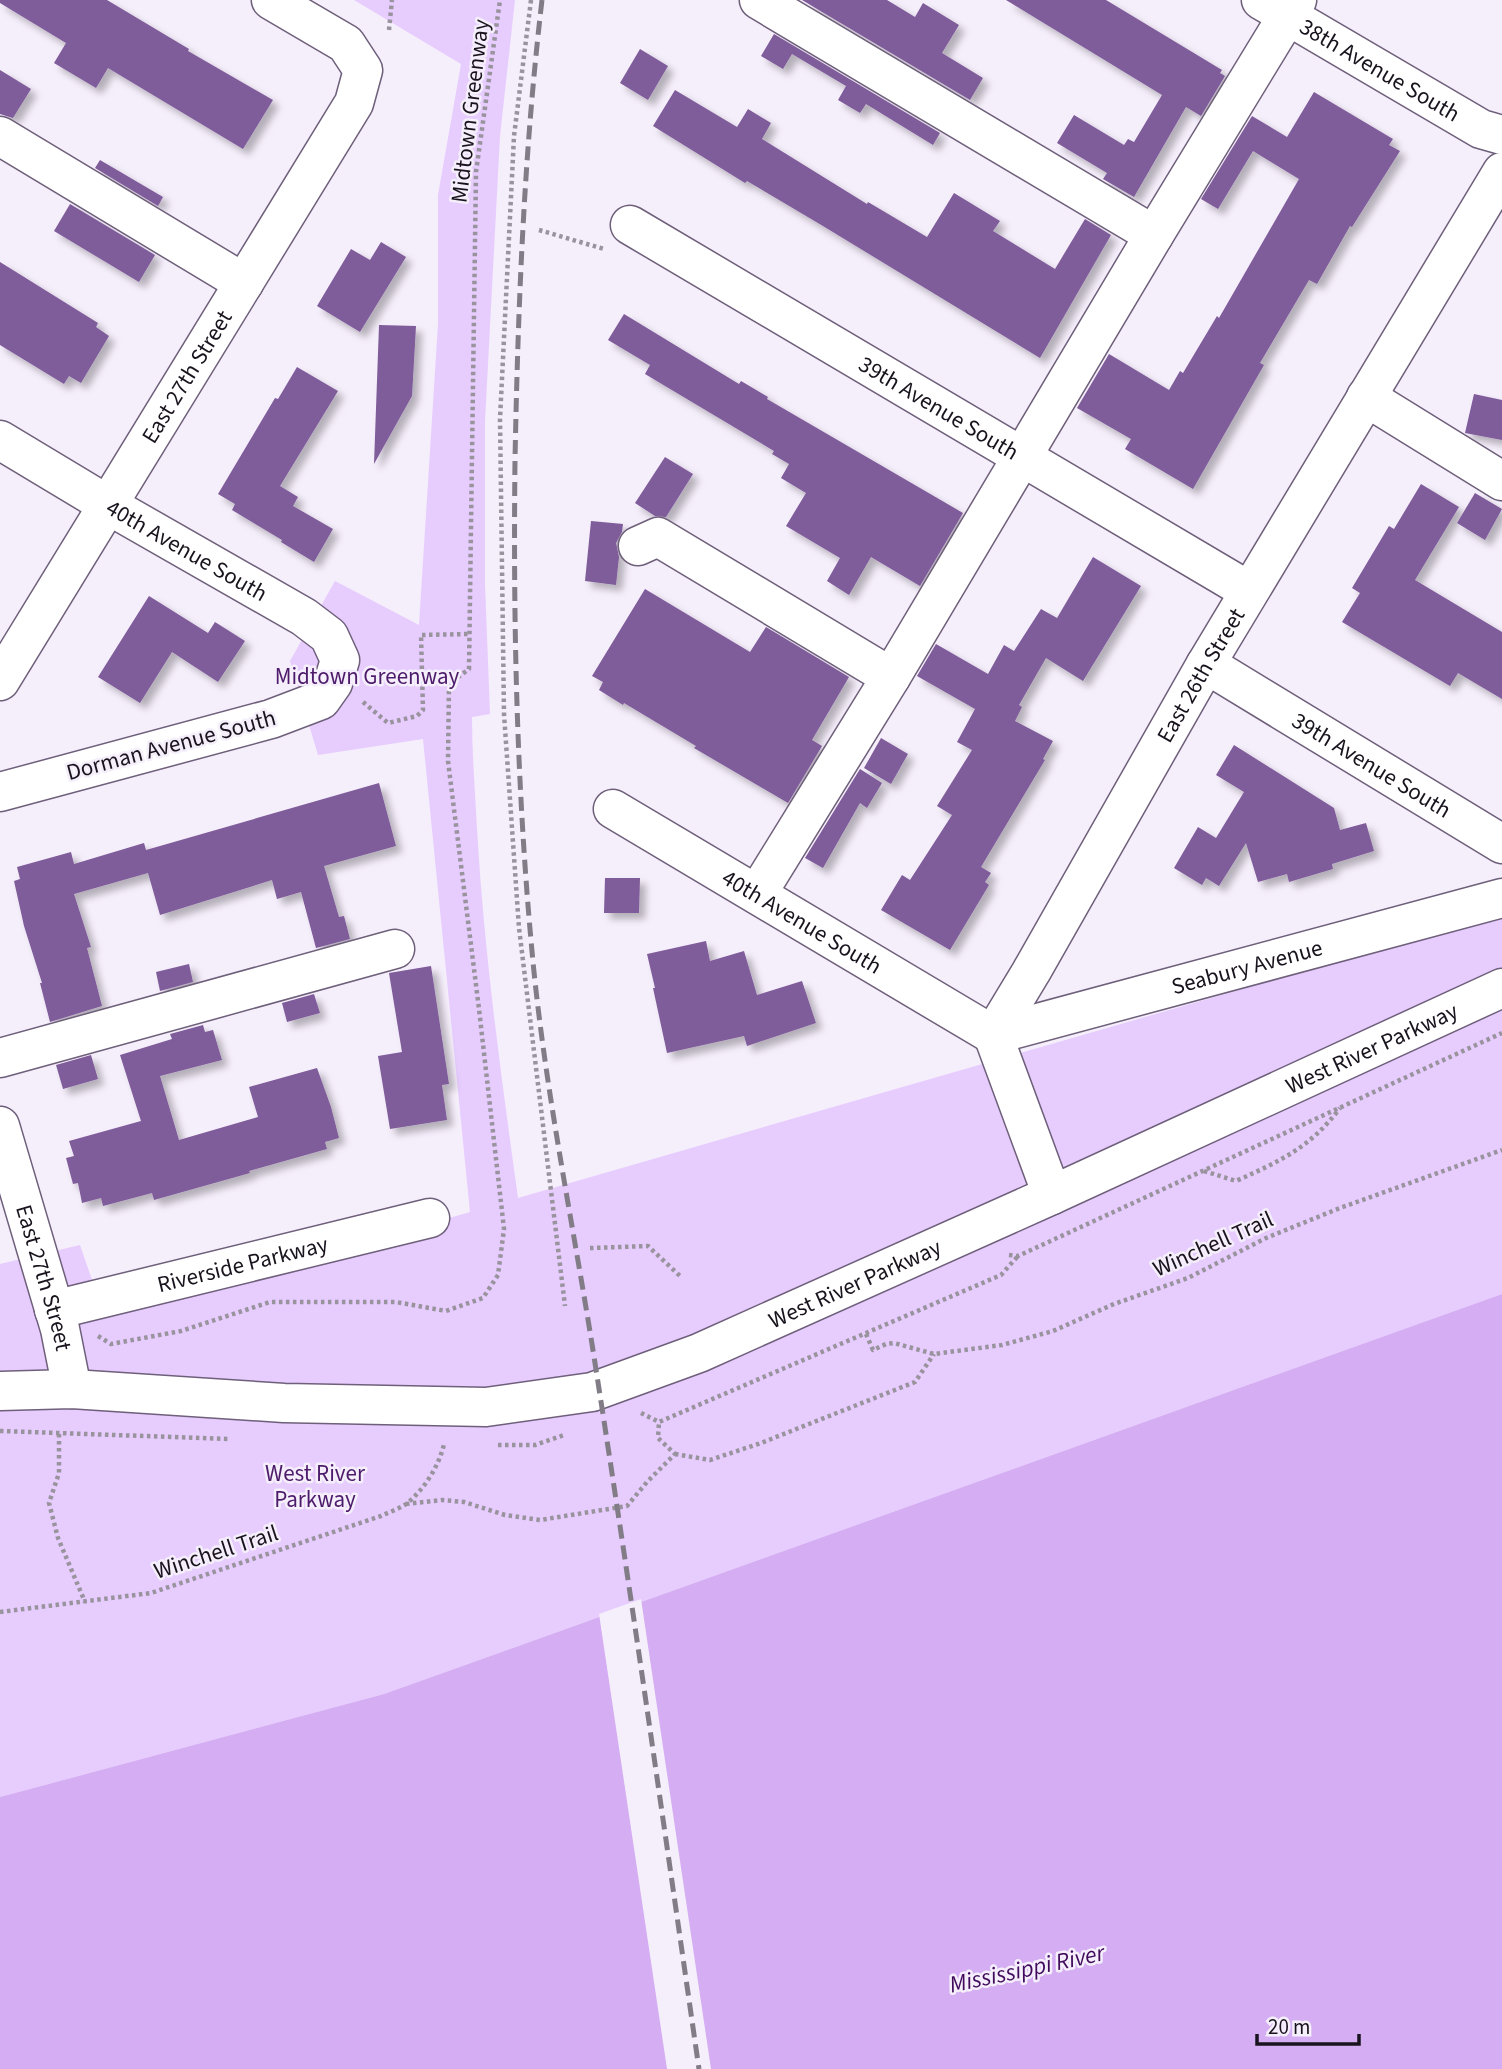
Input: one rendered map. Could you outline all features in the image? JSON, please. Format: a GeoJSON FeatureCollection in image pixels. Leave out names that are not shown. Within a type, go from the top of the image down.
{"type":"FeatureCollection","features":[{"type":"Feature","properties":{"kind":"street","name":"East 27th Street"},"geometry":{"type":"LineString","coordinates":[[0,681],[354,103],[363,70],[346,44],[271,0]]}},
{"type":"Feature","properties":{"kind":"street"},"geometry":{"type":"LineString","coordinates":[[759,0],[1154,235]]}},
{"type":"Feature","properties":{"kind":"street"},"geometry":{"type":"LineString","coordinates":[[757,894],[1023,457],[1154,235],[1282,5]]}},
{"type":"Feature","properties":{"kind":"street","name":"38th Avenue South"},"geometry":{"type":"LineString","coordinates":[[1282,5],[1481,129],[1502,135]]}},
{"type":"Feature","properties":{"kind":"street"},"geometry":{"type":"LineString","coordinates":[[0,136],[244,283]]}},
{"type":"Feature","properties":{"kind":"street","name":"East 26th Street"},"geometry":{"type":"LineString","coordinates":[[993,1035],[1249,591],[1502,172]]}},
{"type":"Feature","properties":{"kind":"street","name":"39th Avenue South"},"geometry":{"type":"LineString","coordinates":[[619,238],[1023,457],[1249,591]]}},
{"type":"Feature","properties":{"kind":"street"},"geometry":{"type":"LineString","coordinates":[[1366,397],[1502,481]]}},
{"type":"Feature","properties":{"kind":"street","name":"40th Avenue South"},"geometry":{"type":"LineString","coordinates":[[0,440],[304,617],[329,636],[340,660],[346,691]]}},
{"type":"Feature","properties":{"kind":"street"},"geometry":{"type":"LineString","coordinates":[[638,546],[658,537],[891,677]]}},
{"type":"Feature","properties":{"kind":"street","name":"39th Avenue South"},"geometry":{"type":"LineString","coordinates":[[1206,664],[1502,844]]}},
{"type":"Feature","properties":{"kind":"street","name":"Dorman Avenue South"},"geometry":{"type":"LineString","coordinates":[[0,792],[271,719],[346,691]]}},
{"type":"Feature","properties":{"kind":"street","name":"40th Avenue South"},"geometry":{"type":"LineString","coordinates":[[613,809],[993,1035]]}},
{"type":"Feature","properties":{"kind":"street","name":"Seabury Avenue"},"geometry":{"type":"LineString","coordinates":[[993,1035],[1502,898]]}},
{"type":"Feature","properties":{"kind":"street"},"geometry":{"type":"LineString","coordinates":[[0,1058],[395,949]]}},
{"type":"Feature","properties":{"kind":"street","name":"West River Parkway"},"geometry":{"type":"LineString","coordinates":[[0,1391],[72,1389],[284,1403],[486,1407],[592,1392],[698,1353],[1052,1195],[1502,988]]}},
{"type":"Feature","properties":{"kind":"street"},"geometry":{"type":"LineString","coordinates":[[993,1035],[1052,1195]]}},
{"type":"Feature","properties":{"kind":"street","name":"East 27th Street"},"geometry":{"type":"LineString","coordinates":[[0,1126],[54,1310],[72,1389]]}},
{"type":"Feature","properties":{"kind":"street","name":"Riverside Parkway"},"geometry":{"type":"LineString","coordinates":[[54,1310],[430,1218]]}},
{"type":"Feature","properties":{"kind":"path"},"geometry":{"type":"LineString","coordinates":[[389,30],[392,0]]}},
{"type":"Feature","properties":{"kind":"path","name":"Midtown Greenway"},"geometry":{"type":"LineString","coordinates":[[111,1344],[181,1331],[270,1302],[396,1302],[446,1311],[483,1298],[498,1275],[504,1229],[448,761],[449,684],[469,669],[476,172],[500,0]]}},
{"type":"Feature","properties":{"kind":"path"},"geometry":{"type":"LineString","coordinates":[[531,0],[514,136],[500,419],[504,714],[519,928],[565,1306]]}},
{"type":"Feature","properties":{"kind":"path"},"geometry":{"type":"LineString","coordinates":[[539,230],[619,238]]}},
{"type":"Feature","properties":{"kind":"path"},"geometry":{"type":"LineString","coordinates":[[346,691],[388,723],[417,716],[423,710],[421,635],[470,635]]}},
{"type":"Feature","properties":{"kind":"path"},"geometry":{"type":"LineString","coordinates":[[1342,1106],[1324,1129],[1284,1159],[1236,1181],[1203,1170],[1502,1032]]}},
{"type":"Feature","properties":{"kind":"path","name":"Winchell Trail"},"geometry":{"type":"LineString","coordinates":[[934,1354],[1002,1345],[1053,1331],[1114,1304],[1188,1278],[1266,1238],[1340,1208],[1502,1150]]}},
{"type":"Feature","properties":{"kind":"path"},"geometry":{"type":"LineString","coordinates":[[590,1248],[648,1246],[680,1276]]}},
{"type":"Feature","properties":{"kind":"path"},"geometry":{"type":"LineString","coordinates":[[637,1411],[659,1422],[1001,1275],[1018,1256]]}},
{"type":"Feature","properties":{"kind":"path"},"geometry":{"type":"LineString","coordinates":[[659,1422],[658,1438],[675,1454],[709,1460],[761,1443],[915,1382],[934,1354],[894,1343],[873,1350],[866,1334]]}},
{"type":"Feature","properties":{"kind":"path"},"geometry":{"type":"LineString","coordinates":[[59,1434],[59,1473],[50,1503],[58,1538],[85,1602]]}},
{"type":"Feature","properties":{"kind":"path","name":"Winchell Trail"},"geometry":{"type":"LineString","coordinates":[[0,1612],[151,1593],[381,1516],[405,1504],[421,1490],[433,1472],[444,1444]]}},
{"type":"Feature","properties":{"kind":"path"},"geometry":{"type":"LineString","coordinates":[[405,1504],[442,1500],[464,1502],[505,1515],[540,1520],[627,1506],[675,1454]]}},
{"type":"Feature","properties":{"kind":"green space","name":"West River Parkway"},"geometry":{"type":"Polygon","coordinates":[[[354,0],[515,0],[500,136],[485,421],[485,585],[490,714],[472,717],[484,922],[518,1198],[1502,914],[1502,1294],[384,1694],[0,1797],[0,1264],[80,1245],[105,1318],[470,1212],[423,739],[318,755],[290,661],[335,581],[419,625],[438,324],[438,195],[461,64],[354,0]]]}},
{"type":"Feature","properties":{"kind":"water","name":"Mississippi River"},"geometry":{"type":"Polygon","coordinates":[[[1502,1294],[1502,2069],[0,2069],[0,1797],[384,1694],[1502,1294]]]}},
{"type":"Feature","properties":{"kind":"pier"},"geometry":{"type":"Polygon","coordinates":[[[641,1599],[711,2069],[667,2069],[599,1614],[641,1599]]]}},
{"type":"Feature","properties":{"kind":"building"},"geometry":{"type":"Polygon","coordinates":[[[0,0],[107,0],[273,100],[243,149],[108,68],[96,88],[54,63],[66,43],[0,3],[0,0]]]}},
{"type":"Feature","properties":{"kind":"building"},"geometry":{"type":"Polygon","coordinates":[[[802,0],[887,0],[915,17],[923,3],[959,25],[942,53],[983,78],[970,100],[802,0]]]}},
{"type":"Feature","properties":{"kind":"building"},"geometry":{"type":"Polygon","coordinates":[[[1006,0],[1106,0],[1222,70],[1220,73],[1225,76],[1201,116],[1186,107],[1134,197],[1103,179],[1107,173],[1057,143],[1074,115],[1124,145],[1128,139],[1134,142],[1162,95],[1006,0]]]}},
{"type":"Feature","properties":{"kind":"building"},"geometry":{"type":"Polygon","coordinates":[[[774,34],[940,133],[933,145],[866,104],[860,113],[838,100],[846,86],[792,54],[783,69],[761,56],[774,34]]]}},
{"type":"Feature","properties":{"kind":"building"},"geometry":{"type":"Polygon","coordinates":[[[640,49],[668,66],[648,100],[620,83],[640,49]]]}},
{"type":"Feature","properties":{"kind":"building"},"geometry":{"type":"Polygon","coordinates":[[[0,70],[31,89],[13,118],[0,114],[0,70]]]}},
{"type":"Feature","properties":{"kind":"building"},"geometry":{"type":"Polygon","coordinates":[[[675,90],[737,127],[748,109],[771,123],[762,139],[867,204],[868,202],[927,237],[954,193],[1000,221],[993,231],[1055,269],[1085,219],[1111,235],[1040,358],[653,126],[675,90]]]}},
{"type":"Feature","properties":{"kind":"building"},"geometry":{"type":"Polygon","coordinates":[[[1314,92],[1393,139],[1389,145],[1400,151],[1352,227],[1350,226],[1317,284],[1309,280],[1260,363],[1264,365],[1193,489],[1125,449],[1131,439],[1077,408],[1109,354],[1169,390],[1180,371],[1183,373],[1217,316],[1219,318],[1299,179],[1253,151],[1218,209],[1201,199],[1252,116],[1287,137],[1314,92]]]}},
{"type":"Feature","properties":{"kind":"building"},"geometry":{"type":"Polygon","coordinates":[[[100,160],[163,197],[158,206],[95,168],[100,160]]]}},
{"type":"Feature","properties":{"kind":"building"},"geometry":{"type":"Polygon","coordinates":[[[70,204],[155,255],[139,282],[54,231],[70,204]]]}},
{"type":"Feature","properties":{"kind":"building"},"geometry":{"type":"Polygon","coordinates":[[[381,242],[406,257],[360,332],[317,306],[351,249],[370,260],[381,242]]]}},
{"type":"Feature","properties":{"kind":"building"},"geometry":{"type":"Polygon","coordinates":[[[0,262],[98,323],[96,327],[109,336],[81,383],[69,376],[64,384],[0,345],[0,262]]]}},
{"type":"Feature","properties":{"kind":"building"},"geometry":{"type":"Polygon","coordinates":[[[624,314],[739,384],[741,381],[768,397],[767,399],[963,513],[920,586],[871,557],[849,595],[827,581],[840,558],[786,526],[806,493],[781,478],[789,464],[772,454],[774,451],[645,374],[650,365],[608,340],[624,314]]]}},
{"type":"Feature","properties":{"kind":"building"},"geometry":{"type":"Polygon","coordinates":[[[379,325],[416,326],[412,396],[374,464],[379,325]]]}},
{"type":"Feature","properties":{"kind":"building"},"geometry":{"type":"Polygon","coordinates":[[[297,367],[338,391],[280,486],[298,497],[293,506],[333,529],[314,562],[232,510],[235,504],[218,494],[275,398],[278,399],[297,367]]]}},
{"type":"Feature","properties":{"kind":"building"},"geometry":{"type":"Polygon","coordinates":[[[1474,394],[1502,400],[1502,440],[1465,433],[1474,394]]]}},
{"type":"Feature","properties":{"kind":"building"},"geometry":{"type":"Polygon","coordinates":[[[665,457],[693,474],[666,517],[655,516],[635,503],[665,457]]]}},
{"type":"Feature","properties":{"kind":"building"},"geometry":{"type":"Polygon","coordinates":[[[1421,484],[1459,507],[1415,580],[1502,632],[1502,699],[1458,673],[1450,686],[1342,622],[1360,593],[1352,588],[1389,526],[1394,529],[1421,484]]]}},
{"type":"Feature","properties":{"kind":"building"},"geometry":{"type":"Polygon","coordinates":[[[1475,493],[1502,509],[1485,540],[1457,523],[1475,493]]]}},
{"type":"Feature","properties":{"kind":"building"},"geometry":{"type":"Polygon","coordinates":[[[591,521],[623,524],[616,543],[619,557],[616,585],[585,581],[591,521]]]}},
{"type":"Feature","properties":{"kind":"building"},"geometry":{"type":"Polygon","coordinates":[[[1093,557],[1141,586],[1083,681],[1046,658],[1019,705],[1022,707],[1015,721],[1053,741],[1043,759],[1045,760],[981,867],[991,873],[985,882],[989,885],[950,950],[881,910],[902,875],[910,880],[952,815],[937,806],[972,750],[957,742],[975,709],[917,676],[936,644],[988,674],[1004,645],[1014,651],[1041,609],[1057,618],[1093,557]]]}},
{"type":"Feature","properties":{"kind":"building"},"geometry":{"type":"Polygon","coordinates":[[[645,589],[750,652],[766,627],[849,677],[812,740],[822,746],[788,803],[599,690],[603,682],[592,676],[645,589]]]}},
{"type":"Feature","properties":{"kind":"building"},"geometry":{"type":"Polygon","coordinates":[[[149,596],[208,633],[215,622],[245,641],[218,682],[172,652],[140,703],[98,677],[149,596]]]}},
{"type":"Feature","properties":{"kind":"building"},"geometry":{"type":"Polygon","coordinates":[[[881,738],[908,754],[891,784],[864,768],[881,738]]]}},
{"type":"Feature","properties":{"kind":"building"},"geometry":{"type":"Polygon","coordinates":[[[1234,745],[1334,808],[1340,830],[1366,823],[1374,851],[1332,864],[1333,869],[1289,882],[1287,874],[1258,882],[1246,843],[1219,886],[1206,878],[1202,885],[1174,868],[1198,827],[1216,838],[1244,792],[1216,775],[1234,745]]]}},
{"type":"Feature","properties":{"kind":"building"},"geometry":{"type":"Polygon","coordinates":[[[860,769],[882,783],[867,808],[860,803],[823,868],[805,858],[860,769]]]}},
{"type":"Feature","properties":{"kind":"building"},"geometry":{"type":"Polygon","coordinates":[[[379,783],[396,846],[324,866],[339,917],[344,916],[350,939],[316,948],[301,892],[277,899],[272,880],[160,915],[148,873],[74,894],[91,947],[87,948],[102,1006],[50,1022],[14,881],[20,879],[17,867],[71,852],[74,864],[144,843],[146,850],[379,783]]]}},
{"type":"Feature","properties":{"kind":"building"},"geometry":{"type":"Polygon","coordinates":[[[605,878],[640,878],[639,913],[604,913],[605,878]]]}},
{"type":"Feature","properties":{"kind":"building"},"geometry":{"type":"Polygon","coordinates":[[[706,941],[710,961],[744,951],[757,995],[802,981],[816,1023],[747,1046],[744,1036],[667,1053],[647,954],[706,941]]]}},
{"type":"Feature","properties":{"kind":"building"},"geometry":{"type":"Polygon","coordinates":[[[189,964],[193,982],[160,991],[156,972],[189,964]]]}},
{"type":"Feature","properties":{"kind":"building"},"geometry":{"type":"Polygon","coordinates":[[[431,966],[449,1084],[442,1085],[447,1120],[390,1129],[378,1056],[402,1052],[389,973],[431,966]]]}},
{"type":"Feature","properties":{"kind":"building"},"geometry":{"type":"Polygon","coordinates":[[[314,994],[320,1013],[287,1022],[282,1003],[314,994]]]}},
{"type":"Feature","properties":{"kind":"building"},"geometry":{"type":"Polygon","coordinates":[[[203,1025],[205,1032],[213,1030],[222,1060],[160,1076],[179,1140],[258,1117],[249,1087],[317,1068],[339,1138],[325,1142],[327,1149],[154,1200],[152,1193],[103,1206],[101,1198],[82,1203],[78,1183],[73,1184],[66,1158],[74,1156],[69,1141],[141,1121],[120,1055],[172,1039],[170,1034],[203,1025]]]}},
{"type":"Feature","properties":{"kind":"building"},"geometry":{"type":"Polygon","coordinates":[[[91,1055],[98,1079],[63,1089],[56,1065],[91,1055]]]}},
{"type":"Feature","properties":{"kind":"railway"},"geometry":{"type":"LineString","coordinates":[[542,0],[523,230],[515,460],[517,716],[528,908],[546,1065],[606,1434],[699,2069]]}}]}
